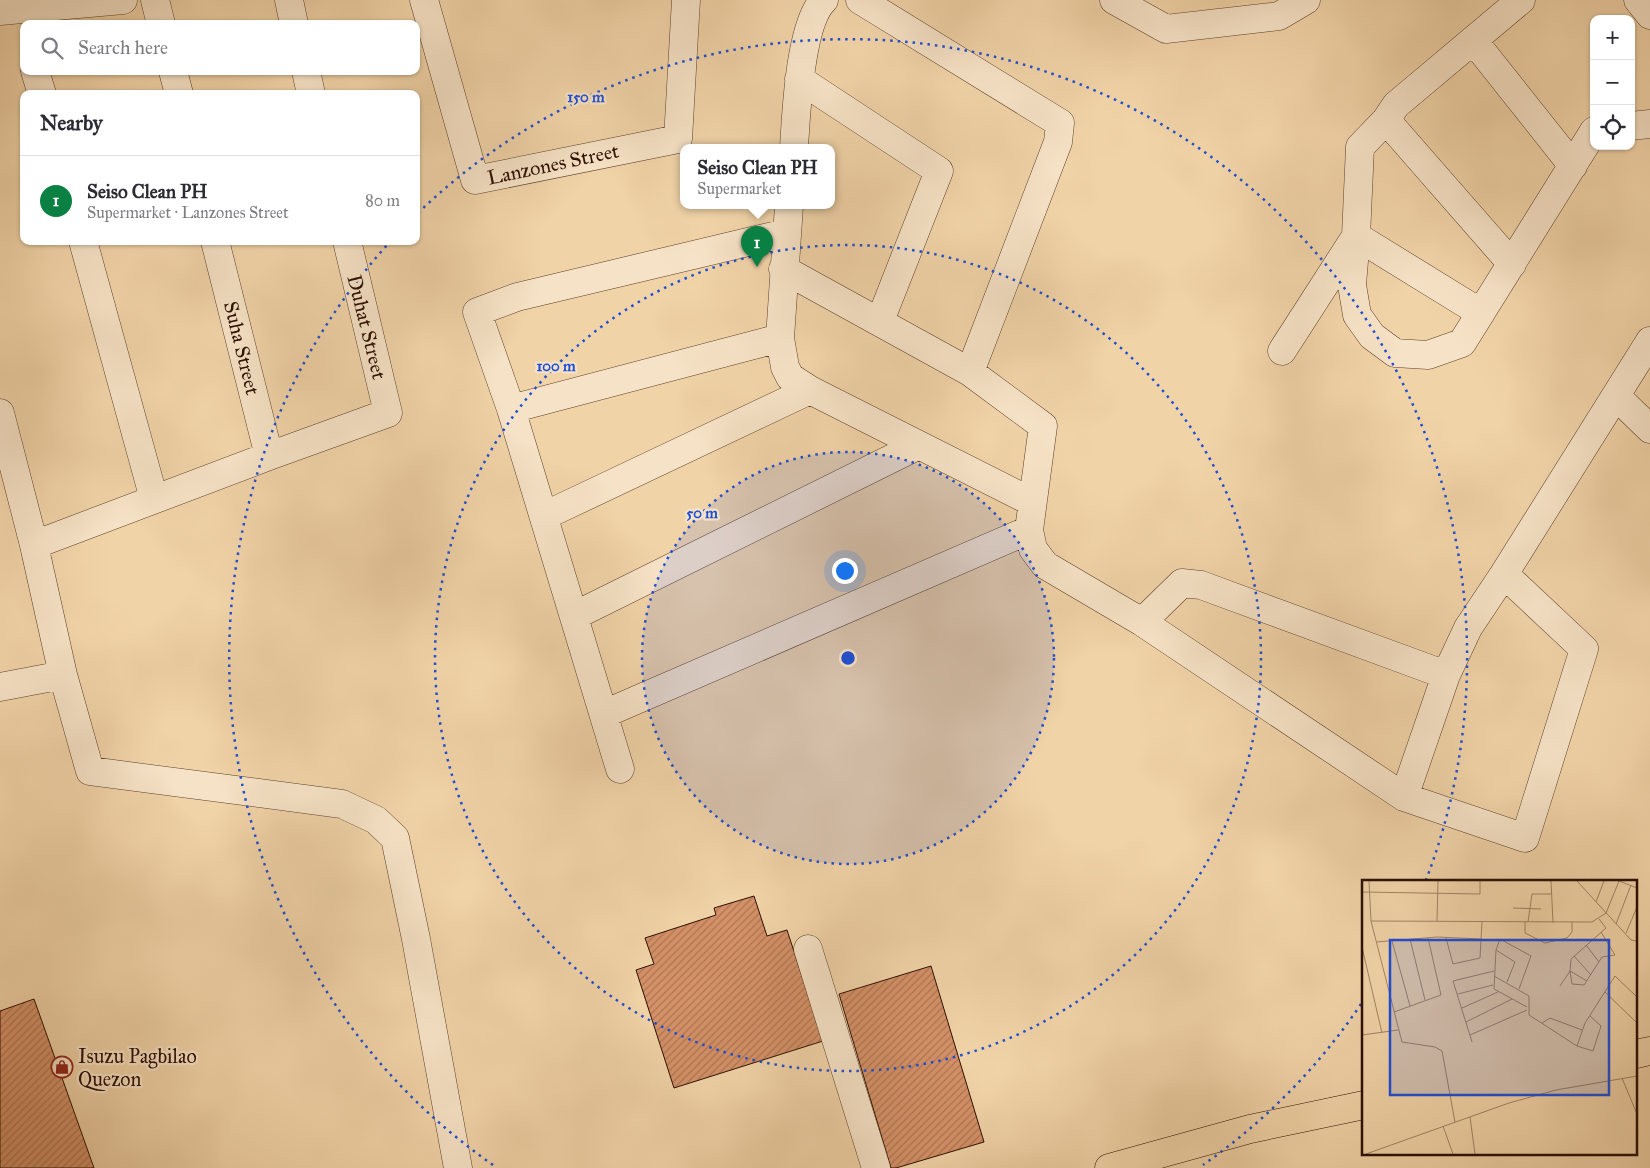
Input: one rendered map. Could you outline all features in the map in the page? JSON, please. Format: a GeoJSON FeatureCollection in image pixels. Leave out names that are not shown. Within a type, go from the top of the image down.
{"type":"FeatureCollection","features":[{"type":"Feature","properties":{"kind":"main road"},"geometry":{"type":"LineString","coordinates":[[1109,1168],[1250,1129],[1362,1105]]}},
{"type":"Feature","properties":{"kind":"street"},"geometry":{"type":"LineString","coordinates":[[14,17],[123,0]]}},
{"type":"Feature","properties":{"kind":"street"},"geometry":{"type":"LineString","coordinates":[[155,0],[160,20]]}},
{"type":"Feature","properties":{"kind":"street"},"geometry":{"type":"LineString","coordinates":[[289,0],[293,20]]}},
{"type":"Feature","properties":{"kind":"street","name":"Lanzones Street"},"geometry":{"type":"LineString","coordinates":[[424,0],[475,180],[678,139],[686,0]]}},
{"type":"Feature","properties":{"kind":"street"},"geometry":{"type":"LineString","coordinates":[[794,144],[799,79],[810,25],[819,4],[824,0]]}},
{"type":"Feature","properties":{"kind":"street"},"geometry":{"type":"LineString","coordinates":[[860,0],[1060,123],[1058,142],[970,372]]}},
{"type":"Feature","properties":{"kind":"street"},"geometry":{"type":"LineString","coordinates":[[1114,0],[1166,29],[1279,16],[1306,0]]}},
{"type":"Feature","properties":{"kind":"street"},"geometry":{"type":"LineString","coordinates":[[1521,0],[1396,105],[1386,120],[1360,146],[1352,285],[1357,315],[1372,336],[1395,353],[1428,355],[1462,343],[1590,138]]}},
{"type":"Feature","properties":{"kind":"street"},"geometry":{"type":"LineString","coordinates":[[1638,0],[1650,15]]}},
{"type":"Feature","properties":{"kind":"street"},"geometry":{"type":"LineString","coordinates":[[1473,40],[1573,166]]}},
{"type":"Feature","properties":{"kind":"street"},"geometry":{"type":"LineString","coordinates":[[36,75],[41,90]]}},
{"type":"Feature","properties":{"kind":"street"},"geometry":{"type":"LineString","coordinates":[[174,75],[177,90]]}},
{"type":"Feature","properties":{"kind":"street"},"geometry":{"type":"LineString","coordinates":[[307,75],[310,90]]}},
{"type":"Feature","properties":{"kind":"street"},"geometry":{"type":"LineString","coordinates":[[799,79],[939,171],[880,321]]}},
{"type":"Feature","properties":{"kind":"street"},"geometry":{"type":"LineString","coordinates":[[1386,120],[1512,264]]}},
{"type":"Feature","properties":{"kind":"street"},"geometry":{"type":"LineString","coordinates":[[1635,126],[1650,124]]}},
{"type":"Feature","properties":{"kind":"street"},"geometry":{"type":"LineString","coordinates":[[789,209],[783,269],[780,338],[785,366],[790,377],[810,390],[1032,502]]}},
{"type":"Feature","properties":{"kind":"street"},"geometry":{"type":"LineString","coordinates":[[620,769],[511,409],[477,312],[517,297],[786,233]]}},
{"type":"Feature","properties":{"kind":"street"},"geometry":{"type":"LineString","coordinates":[[1356,236],[1481,313]]}},
{"type":"Feature","properties":{"kind":"street"},"geometry":{"type":"LineString","coordinates":[[1282,351],[1356,236]]}},
{"type":"Feature","properties":{"kind":"street"},"geometry":{"type":"LineString","coordinates":[[84,245],[154,499]]}},
{"type":"Feature","properties":{"kind":"street","name":"Suha Street"},"geometry":{"type":"LineString","coordinates":[[216,245],[269,456]]}},
{"type":"Feature","properties":{"kind":"street","name":"Duhat Street"},"geometry":{"type":"LineString","coordinates":[[269,456],[388,413],[348,245]]}},
{"type":"Feature","properties":{"kind":"street"},"geometry":{"type":"LineString","coordinates":[[783,269],[970,372],[1043,426],[1028,530],[1033,549],[1046,565],[1142,622],[1404,797],[1525,838],[1584,649],[1504,574]]}},
{"type":"Feature","properties":{"kind":"street"},"geometry":{"type":"LineString","coordinates":[[511,409],[780,338]]}},
{"type":"Feature","properties":{"kind":"street"},"geometry":{"type":"LineString","coordinates":[[1404,797],[1446,675],[1468,628],[1650,341]]}},
{"type":"Feature","properties":{"kind":"street"},"geometry":{"type":"LineString","coordinates":[[544,516],[810,390]]}},
{"type":"Feature","properties":{"kind":"street"},"geometry":{"type":"LineString","coordinates":[[1616,396],[1650,429]]}},
{"type":"Feature","properties":{"kind":"street"},"geometry":{"type":"LineString","coordinates":[[0,412],[34,545],[62,675],[90,771],[342,804],[376,820],[395,838],[416,939],[458,1168]]}},
{"type":"Feature","properties":{"kind":"street"},"geometry":{"type":"LineString","coordinates":[[574,616],[919,446]]}},
{"type":"Feature","properties":{"kind":"street"},"geometry":{"type":"LineString","coordinates":[[34,545],[269,456]]}},
{"type":"Feature","properties":{"kind":"street"},"geometry":{"type":"LineString","coordinates":[[604,714],[1028,530]]}},
{"type":"Feature","properties":{"kind":"street"},"geometry":{"type":"LineString","coordinates":[[1142,622],[1182,583],[1201,585],[1446,675]]}},
{"type":"Feature","properties":{"kind":"street"},"geometry":{"type":"LineString","coordinates":[[0,687],[62,675]]}},
{"type":"Feature","properties":{"kind":"street"},"geometry":{"type":"LineString","coordinates":[[808,949],[876,1168]]}},
{"type":"Feature","properties":{"kind":"building"},"geometry":{"type":"Polygon","coordinates":[[[754,896],[767,936],[787,930],[823,1041],[674,1088],[636,970],[654,964],[645,938],[716,915],[714,908],[754,896]]]}},
{"type":"Feature","properties":{"kind":"building"},"geometry":{"type":"Polygon","coordinates":[[[931,966],[984,1142],[891,1168],[839,994],[931,966]]]}},
{"type":"Feature","properties":{"kind":"building"},"geometry":{"type":"Polygon","coordinates":[[[34,999],[94,1168],[0,1168],[0,1011],[34,999]]]}},
{"type":"Feature","properties":{"kind":"place","name":"Seiso Clean PH"},"geometry":{"type":"Point","coordinates":[757,267]}},
{"type":"Feature","properties":{"kind":"place","name":"Isuzu Pagbilao Quezon"},"geometry":{"type":"Point","coordinates":[62,1067]}}]}
